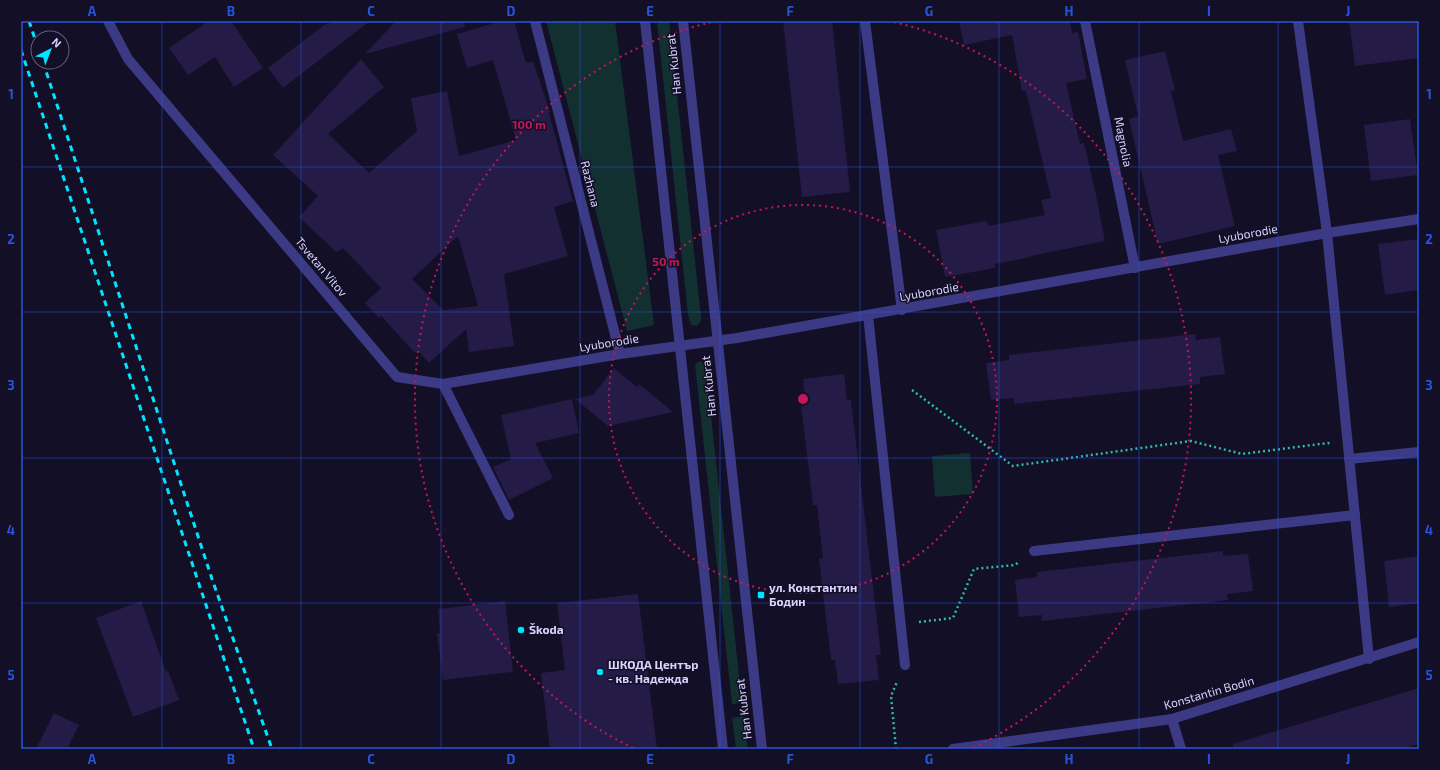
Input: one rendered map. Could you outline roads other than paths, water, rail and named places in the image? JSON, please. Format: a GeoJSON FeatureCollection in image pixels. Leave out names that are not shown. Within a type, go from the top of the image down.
{"type":"FeatureCollection","features":[{"type":"Feature","properties":{"kind":"street","name":"Tsvetan Vitov"},"geometry":{"type":"LineString","coordinates":[[108,21],[128,59],[397,377],[443,384]]}},
{"type":"Feature","properties":{"kind":"street","name":"Razhana"},"geometry":{"type":"LineString","coordinates":[[535,21],[620,354]]}},
{"type":"Feature","properties":{"kind":"street","name":"Han Kubrat"},"geometry":{"type":"LineString","coordinates":[[645,21],[723,749]]}},
{"type":"Feature","properties":{"kind":"street","name":"Han Kubrat"},"geometry":{"type":"LineString","coordinates":[[682,21],[762,749]]}},
{"type":"Feature","properties":{"kind":"street"},"geometry":{"type":"LineString","coordinates":[[865,21],[902,310]]}},
{"type":"Feature","properties":{"kind":"street","name":"Magnolia"},"geometry":{"type":"LineString","coordinates":[[1085,21],[1135,268]]}},
{"type":"Feature","properties":{"kind":"street"},"geometry":{"type":"LineString","coordinates":[[1298,21],[1327,233],[1368,659]]}},
{"type":"Feature","properties":{"kind":"street","name":"Lyuborodie"},"geometry":{"type":"LineString","coordinates":[[443,384],[620,354],[680,345],[717,342],[1327,233],[1419,219]]}},
{"type":"Feature","properties":{"kind":"street"},"geometry":{"type":"LineString","coordinates":[[868,315],[905,665]]}},
{"type":"Feature","properties":{"kind":"street"},"geometry":{"type":"LineString","coordinates":[[443,384],[509,515]]}},
{"type":"Feature","properties":{"kind":"street"},"geometry":{"type":"LineString","coordinates":[[1349,459],[1419,452]]}},
{"type":"Feature","properties":{"kind":"street"},"geometry":{"type":"LineString","coordinates":[[1034,551],[1355,515]]}},
{"type":"Feature","properties":{"kind":"street","name":"Konstantin Bodin"},"geometry":{"type":"LineString","coordinates":[[953,749],[1172,719],[1419,642]]}},
{"type":"Feature","properties":{"kind":"street"},"geometry":{"type":"LineString","coordinates":[[1172,719],[1181,749]]}},
{"type":"Feature","properties":{"kind":"railway"},"geometry":{"type":"LineString","coordinates":[[29,21],[32,30]]}},
{"type":"Feature","properties":{"kind":"railway"},"geometry":{"type":"LineString","coordinates":[[21,50],[254,749]]}},
{"type":"Feature","properties":{"kind":"railway"},"geometry":{"type":"LineString","coordinates":[[46,70],[212,579],[272,749]]}},
{"type":"Feature","properties":{"kind":"place","name":"ул. Константин Бодин"},"geometry":{"type":"Point","coordinates":[761,595]}},
{"type":"Feature","properties":{"kind":"place","name":"Škoda"},"geometry":{"type":"Point","coordinates":[521,630]}},
{"type":"Feature","properties":{"kind":"place","name":"ШКОДА Център - кв. Надежда"},"geometry":{"type":"Point","coordinates":[600,672]}}]}
